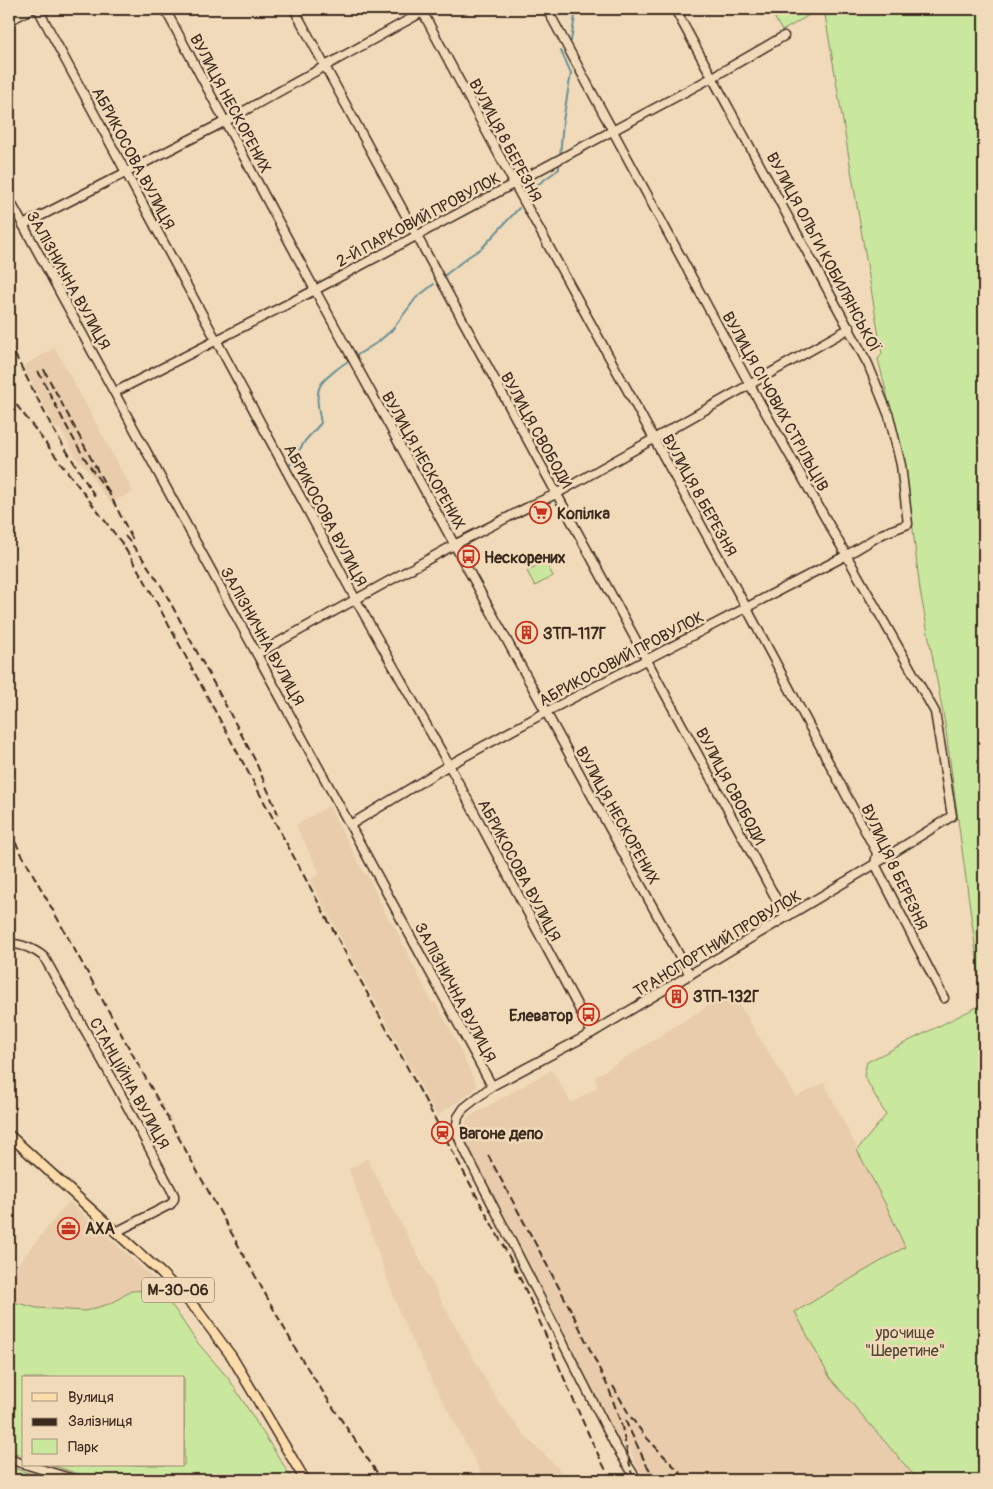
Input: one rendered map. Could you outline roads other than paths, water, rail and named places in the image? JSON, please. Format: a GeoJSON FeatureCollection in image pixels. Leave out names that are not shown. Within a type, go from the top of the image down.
{"type":"FeatureCollection","features":[{"type":"Feature","properties":{"kind":"main road","name":"М-30-06"},"geometry":{"type":"LineString","coordinates":[[9,1135],[180,1291],[215,1332],[248,1382],[305,1480]]}},
{"type":"Feature","properties":{"kind":"street"},"geometry":{"type":"LineString","coordinates":[[9,21],[31,9]]}},
{"type":"Feature","properties":{"kind":"street","name":"АБРИКОСОВА ВУЛИЦЯ"},"geometry":{"type":"LineString","coordinates":[[38,9],[356,600],[449,765],[592,1033]]}},
{"type":"Feature","properties":{"kind":"street","name":"ВУЛИЦЯ НЕСКОРЕНИХ"},"geometry":{"type":"LineString","coordinates":[[165,9],[315,290],[690,975]]}},
{"type":"Feature","properties":{"kind":"street","name":"ВУЛИЦЯ СВОБОДИ"},"geometry":{"type":"LineString","coordinates":[[294,9],[786,917]]}},
{"type":"Feature","properties":{"kind":"street","name":"ВУЛИЦЯ СІЧОВИХ СТРІЛЬЦІВ"},"geometry":{"type":"LineString","coordinates":[[547,9],[750,385],[935,712],[952,816]]}},
{"type":"Feature","properties":{"kind":"street","name":"ВУЛИЦЯ ОЛЬГИ КОБИЛЯНСЬКОЇ"},"geometry":{"type":"LineString","coordinates":[[675,9],[868,364],[889,416],[901,465],[908,524]]}},
{"type":"Feature","properties":{"kind":"street"},"geometry":{"type":"LineString","coordinates":[[23,225],[226,121],[424,10]]}},
{"type":"Feature","properties":{"kind":"street","name":"ВУЛИЦЯ 8 БЕРЕЗНЯ"},"geometry":{"type":"LineString","coordinates":[[424,10],[514,183],[746,607],[877,853],[875,864],[944,998]]}},
{"type":"Feature","properties":{"kind":"street","name":"2-Й ПАРКОВИЙ ПРОВУЛОК"},"geometry":{"type":"LineString","coordinates":[[115,392],[315,290],[713,77],[784,36]]}},
{"type":"Feature","properties":{"kind":"street","name":"ЗАЛІЗНИЧНА ВУЛИЦЯ"},"geometry":{"type":"LineString","coordinates":[[9,199],[492,1086]]}},
{"type":"Feature","properties":{"kind":"street"},"geometry":{"type":"LineString","coordinates":[[257,654],[454,545],[556,494],[850,328]]}},
{"type":"Feature","properties":{"kind":"street","name":"АБРИКОСОВИЙ ПРОВУЛОК"},"geometry":{"type":"LineString","coordinates":[[350,825],[449,765],[546,712],[847,555],[882,534],[908,524]]}},
{"type":"Feature","properties":{"kind":"street","name":"ТРАНСПОРТНИЙ ПРОВУЛОК"},"geometry":{"type":"LineString","coordinates":[[637,1480],[615,1445],[458,1136],[456,1130],[458,1117],[464,1108],[492,1086],[592,1033],[952,816]]}},
{"type":"Feature","properties":{"kind":"street","name":"СТАНЦІЙНА ВУЛИЦЯ"},"geometry":{"type":"LineString","coordinates":[[9,943],[36,950],[44,957],[117,1087],[174,1195],[171,1204],[116,1232]]}},
{"type":"Feature","properties":{"kind":"street"},"geometry":{"type":"LineString","coordinates":[[9,1459],[22,1463]]}},
{"type":"Feature","properties":{"kind":"street"},"geometry":{"type":"LineString","coordinates":[[31,1466],[76,1480]]}},
{"type":"Feature","properties":{"kind":"waterway"},"geometry":{"type":"LineString","coordinates":[[571,41],[576,9]]}},
{"type":"Feature","properties":{"kind":"waterway"},"geometry":{"type":"LineString","coordinates":[[560,157],[563,121],[571,73],[561,51]]}},
{"type":"Feature","properties":{"kind":"waterway"},"geometry":{"type":"LineString","coordinates":[[532,200],[537,185],[559,169],[559,162]]}},
{"type":"Feature","properties":{"kind":"waterway"},"geometry":{"type":"LineString","coordinates":[[444,276],[482,248],[519,208]]}},
{"type":"Feature","properties":{"kind":"waterway"},"geometry":{"type":"LineString","coordinates":[[354,357],[378,342],[392,330],[416,298],[434,284]]}},
{"type":"Feature","properties":{"kind":"waterway"},"geometry":{"type":"LineString","coordinates":[[290,465],[305,441],[321,423],[318,409],[320,386],[338,368],[350,360]]}},
{"type":"Feature","properties":{"kind":"railway"},"geometry":{"type":"LineString","coordinates":[[9,343],[53,429],[96,498]]}},
{"type":"Feature","properties":{"kind":"railway"},"geometry":{"type":"LineString","coordinates":[[38,371],[80,450],[110,494],[43,368]]}},
{"type":"Feature","properties":{"kind":"railway"},"geometry":{"type":"LineString","coordinates":[[9,395],[121,542],[145,581],[506,1250],[611,1480]]}},
{"type":"Feature","properties":{"kind":"railway"},"geometry":{"type":"LineString","coordinates":[[107,489],[133,540]]}},
{"type":"Feature","properties":{"kind":"railway"},"geometry":{"type":"LineString","coordinates":[[125,536],[162,587],[254,758],[278,814]]}},
{"type":"Feature","properties":{"kind":"railway"},"geometry":{"type":"LineString","coordinates":[[9,831],[299,1355],[382,1480]]}},
{"type":"Feature","properties":{"kind":"railway"},"geometry":{"type":"LineString","coordinates":[[488,1155],[571,1310],[609,1389],[622,1427],[633,1480]]}},
{"type":"Feature","properties":{"kind":"railway"},"geometry":{"type":"LineString","coordinates":[[613,1386],[630,1416],[645,1436],[687,1480]]}},
{"type":"Feature","properties":{"kind":"railway"},"geometry":{"type":"LineString","coordinates":[[625,1420],[646,1464],[656,1480]]}},
{"type":"Feature","properties":{"kind":"place","name":"Копілка"},"geometry":{"type":"Point","coordinates":[541,513]}},
{"type":"Feature","properties":{"kind":"place","name":"Нескорених"},"geometry":{"type":"Point","coordinates":[468,557]}},
{"type":"Feature","properties":{"kind":"place","name":"ЗТП-117Г"},"geometry":{"type":"Point","coordinates":[527,633]}},
{"type":"Feature","properties":{"kind":"place","name":"ЗТП-132Г"},"geometry":{"type":"Point","coordinates":[677,996]}},
{"type":"Feature","properties":{"kind":"place","name":"Елеватор"},"geometry":{"type":"Point","coordinates":[589,1015]}},
{"type":"Feature","properties":{"kind":"place","name":"Вагоне депо"},"geometry":{"type":"Point","coordinates":[443,1133]}},
{"type":"Feature","properties":{"kind":"place","name":"AXA"},"geometry":{"type":"Point","coordinates":[69,1228]}},
{"type":"Feature","properties":{"kind":"park label","name":"урочище \"Шеретине\""},"geometry":{"type":"Point","coordinates":[905,1341]}}]}
